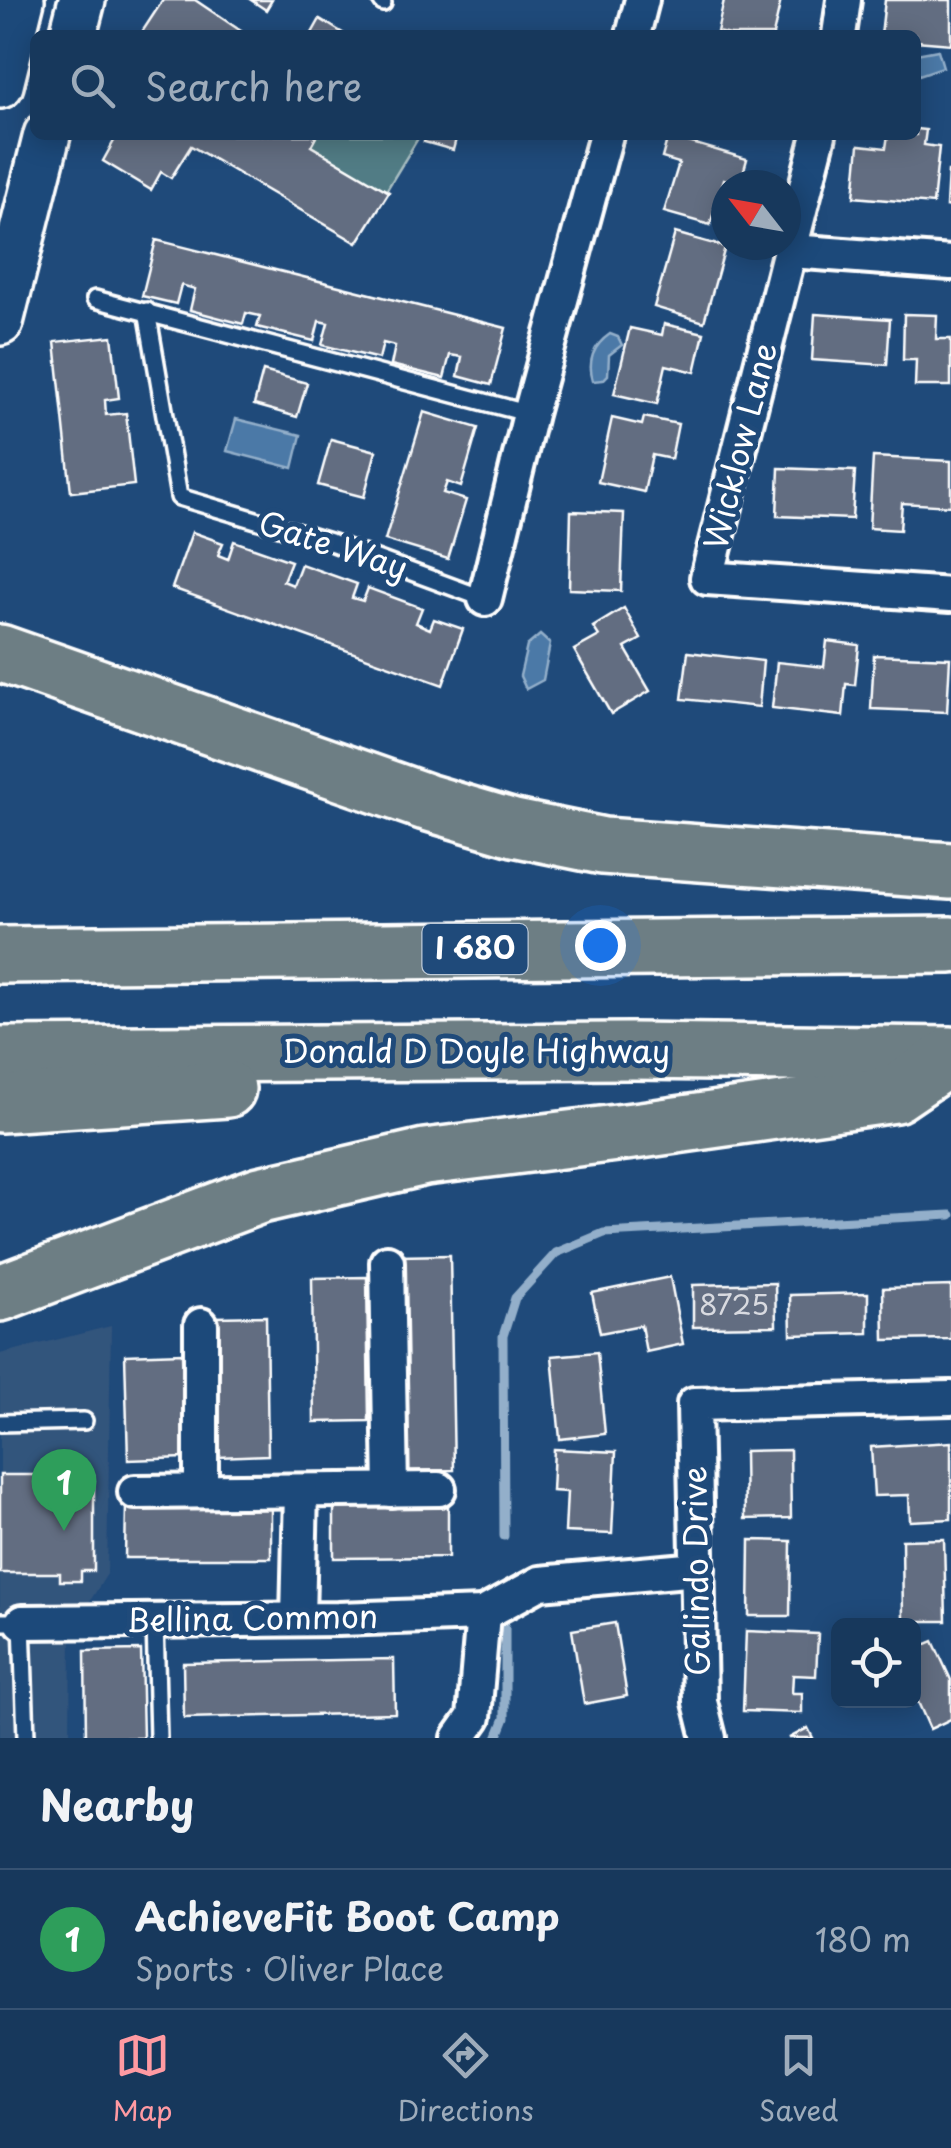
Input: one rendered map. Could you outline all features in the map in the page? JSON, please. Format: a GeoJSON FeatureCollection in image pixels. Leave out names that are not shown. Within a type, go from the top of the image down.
{"type":"FeatureCollection","features":[{"type":"Feature","properties":{"kind":"highway"},"geometry":{"type":"LineString","coordinates":[[0,652],[426,802],[514,828],[603,846],[951,872]]}},
{"type":"Feature","properties":{"kind":"highway","name":"I 680"},"geometry":{"type":"LineString","coordinates":[[0,954],[951,944]]}},
{"type":"Feature","properties":{"kind":"highway"},"geometry":{"type":"LineString","coordinates":[[0,1104],[161,1092],[520,1075],[632,1051]]}},
{"type":"Feature","properties":{"kind":"highway","name":"Donald D Doyle Highway"},"geometry":{"type":"LineString","coordinates":[[0,1055],[632,1051],[951,1055]]}},
{"type":"Feature","properties":{"kind":"highway"},"geometry":{"type":"LineString","coordinates":[[0,1292],[260,1195],[425,1156],[895,1094],[951,1055]]}},
{"type":"Feature","properties":{"kind":"main road"},"geometry":{"type":"LineString","coordinates":[[0,85],[21,0]]}},
{"type":"Feature","properties":{"kind":"main road"},"geometry":{"type":"LineString","coordinates":[[74,30],[82,0]]}},
{"type":"Feature","properties":{"kind":"main road"},"geometry":{"type":"LineString","coordinates":[[0,322],[46,140]]}},
{"type":"Feature","properties":{"kind":"street"},"geometry":{"type":"LineString","coordinates":[[634,30],[642,0]]}},
{"type":"Feature","properties":{"kind":"street"},"geometry":{"type":"LineString","coordinates":[[840,30],[844,0]]}},
{"type":"Feature","properties":{"kind":"street","name":"Gate Way"},"geometry":{"type":"LineString","coordinates":[[485,599],[530,414],[605,140]]}},
{"type":"Feature","properties":{"kind":"street","name":"Wicklow Lane"},"geometry":{"type":"LineString","coordinates":[[801,210],[818,140]]}},
{"type":"Feature","properties":{"kind":"street"},"geometry":{"type":"LineString","coordinates":[[801,252],[951,263]]}},
{"type":"Feature","properties":{"kind":"street","name":"Wicklow Lane"},"geometry":{"type":"LineString","coordinates":[[789,260],[707,578],[951,594]]}},
{"type":"Feature","properties":{"kind":"street"},"geometry":{"type":"LineString","coordinates":[[387,1262],[391,1490]]}},
{"type":"Feature","properties":{"kind":"street"},"geometry":{"type":"LineString","coordinates":[[200,1492],[201,1325]]}},
{"type":"Feature","properties":{"kind":"street","name":"Galindo Drive"},"geometry":{"type":"LineString","coordinates":[[709,1738],[700,1702],[694,1404],[951,1398]]}},
{"type":"Feature","properties":{"kind":"street"},"geometry":{"type":"LineString","coordinates":[[135,1492],[439,1489]]}},
{"type":"Feature","properties":{"kind":"street"},"geometry":{"type":"LineString","coordinates":[[298,1619],[301,1491]]}},
{"type":"Feature","properties":{"kind":"street"},"geometry":{"type":"LineString","coordinates":[[459,1738],[474,1717],[482,1614],[540,1582],[698,1569]]}},
{"type":"Feature","properties":{"kind":"street","name":"Bellina Common"},"geometry":{"type":"LineString","coordinates":[[11,1622],[482,1614]]}},
{"type":"Feature","properties":{"kind":"lane"},"geometry":{"type":"LineString","coordinates":[[94,299],[530,414]]}},
{"type":"Feature","properties":{"kind":"lane","name":"Gate Way"},"geometry":{"type":"LineString","coordinates":[[147,311],[179,497],[334,543],[485,599]]}},
{"type":"Feature","properties":{"kind":"lane"},"geometry":{"type":"LineString","coordinates":[[0,1423],[84,1422]]}},
{"type":"Feature","properties":{"kind":"lane"},"geometry":{"type":"LineString","coordinates":[[155,1620],[158,1738]]}},
{"type":"Feature","properties":{"kind":"lane"},"geometry":{"type":"LineString","coordinates":[[11,1622],[26,1738]]}},
{"type":"Feature","properties":{"kind":"shaded area"},"geometry":{"type":"Polygon","coordinates":[[[938,50],[943,67],[921,74],[921,53],[938,50]]]}},
{"type":"Feature","properties":{"kind":"shaded area"},"geometry":{"type":"Polygon","coordinates":[[[610,334],[618,337],[622,345],[609,355],[608,375],[593,381],[593,354],[610,334]]]}},
{"type":"Feature","properties":{"kind":"shaded area"},"geometry":{"type":"Polygon","coordinates":[[[236,419],[301,435],[293,468],[227,451],[236,419]]]}},
{"type":"Feature","properties":{"kind":"shaded area"},"geometry":{"type":"Polygon","coordinates":[[[540,635],[550,644],[543,680],[526,689],[520,676],[527,646],[540,635]]]}},
{"type":"Feature","properties":{"kind":"shaded area"},"geometry":{"type":"Polygon","coordinates":[[[111,1326],[107,1574],[71,1631],[70,1738],[0,1738],[0,1354],[111,1326]]]}},
{"type":"Feature","properties":{"kind":"green space"},"geometry":{"type":"Polygon","coordinates":[[[314,140],[417,140],[386,191],[311,146],[314,140]]]}},
{"type":"Feature","properties":{"kind":"building"},"geometry":{"type":"Polygon","coordinates":[[[163,0],[195,0],[240,30],[143,30],[163,0]]]}},
{"type":"Feature","properties":{"kind":"building"},"geometry":{"type":"Polygon","coordinates":[[[251,0],[272,0],[266,10],[251,0]]]}},
{"type":"Feature","properties":{"kind":"building"},"geometry":{"type":"Polygon","coordinates":[[[724,0],[781,0],[774,30],[717,30],[724,0]]]}},
{"type":"Feature","properties":{"kind":"building"},"geometry":{"type":"Polygon","coordinates":[[[885,0],[951,0],[951,44],[921,41],[921,30],[882,30],[885,0]]]}},
{"type":"Feature","properties":{"kind":"building"},"geometry":{"type":"Polygon","coordinates":[[[320,19],[338,30],[314,30],[320,19]]]}},
{"type":"Feature","properties":{"kind":"building"},"geometry":{"type":"Polygon","coordinates":[[[921,130],[926,130],[924,145],[939,147],[933,204],[854,197],[859,145],[886,148],[887,140],[921,140],[921,130]]]}},
{"type":"Feature","properties":{"kind":"building"},"geometry":{"type":"Polygon","coordinates":[[[314,140],[311,146],[389,192],[357,243],[191,146],[171,178],[161,172],[151,190],[103,161],[114,141],[314,140]]]}},
{"type":"Feature","properties":{"kind":"building"},"geometry":{"type":"Polygon","coordinates":[[[425,140],[456,140],[453,150],[425,140]]]}},
{"type":"Feature","properties":{"kind":"building"},"geometry":{"type":"Polygon","coordinates":[[[667,140],[682,140],[747,159],[744,170],[711,170],[710,225],[664,212],[679,163],[662,158],[667,140]]]}},
{"type":"Feature","properties":{"kind":"building"},"geometry":{"type":"Polygon","coordinates":[[[951,171],[951,207],[946,206],[951,171]]]}},
{"type":"Feature","properties":{"kind":"building"},"geometry":{"type":"Polygon","coordinates":[[[675,233],[711,243],[711,260],[721,260],[704,322],[654,307],[675,233]]]}},
{"type":"Feature","properties":{"kind":"building"},"geometry":{"type":"Polygon","coordinates":[[[156,240],[506,328],[491,385],[458,376],[462,357],[450,355],[444,378],[391,365],[395,346],[383,343],[379,359],[322,345],[328,323],[319,321],[314,341],[257,327],[260,316],[246,313],[243,324],[190,310],[195,289],[181,285],[176,304],[142,296],[156,240]]]}},
{"type":"Feature","properties":{"kind":"building"},"geometry":{"type":"Polygon","coordinates":[[[815,314],[890,319],[887,365],[812,360],[815,314]]]}},
{"type":"Feature","properties":{"kind":"building"},"geometry":{"type":"Polygon","coordinates":[[[904,314],[937,315],[936,339],[951,339],[951,386],[915,386],[916,360],[903,360],[904,314]]]}},
{"type":"Feature","properties":{"kind":"building"},"geometry":{"type":"Polygon","coordinates":[[[664,324],[704,333],[695,372],[666,365],[657,404],[614,394],[630,328],[662,335],[664,324]]]}},
{"type":"Feature","properties":{"kind":"building"},"geometry":{"type":"Polygon","coordinates":[[[112,336],[119,398],[105,400],[106,415],[126,413],[134,485],[71,492],[55,342],[112,336]]]}},
{"type":"Feature","properties":{"kind":"building"},"geometry":{"type":"Polygon","coordinates":[[[263,371],[307,383],[297,417],[254,405],[263,371]]]}},
{"type":"Feature","properties":{"kind":"building"},"geometry":{"type":"Polygon","coordinates":[[[424,412],[478,428],[461,487],[447,482],[443,493],[466,500],[448,559],[385,540],[424,412]]]}},
{"type":"Feature","properties":{"kind":"building"},"geometry":{"type":"Polygon","coordinates":[[[644,417],[678,424],[671,459],[652,455],[644,492],[598,482],[612,418],[642,425],[644,417]]]}},
{"type":"Feature","properties":{"kind":"building"},"geometry":{"type":"Polygon","coordinates":[[[331,439],[376,451],[364,497],[318,485],[331,439]]]}},
{"type":"Feature","properties":{"kind":"building"},"geometry":{"type":"Polygon","coordinates":[[[873,457],[951,461],[951,506],[902,503],[900,530],[869,528],[873,457]]]}},
{"type":"Feature","properties":{"kind":"building"},"geometry":{"type":"Polygon","coordinates":[[[779,468],[855,471],[852,519],[777,516],[779,468]]]}},
{"type":"Feature","properties":{"kind":"building"},"geometry":{"type":"Polygon","coordinates":[[[571,511],[624,513],[621,591],[569,589],[571,511]]]}},
{"type":"Feature","properties":{"kind":"building"},"geometry":{"type":"Polygon","coordinates":[[[192,532],[223,543],[218,555],[228,559],[234,541],[291,561],[283,581],[293,585],[301,564],[357,584],[352,598],[363,601],[368,588],[422,608],[416,623],[430,629],[434,619],[463,629],[443,685],[172,588],[192,532]]]}},
{"type":"Feature","properties":{"kind":"building"},"geometry":{"type":"Polygon","coordinates":[[[624,608],[641,639],[625,648],[650,691],[611,714],[574,650],[599,636],[593,627],[624,608]]]}},
{"type":"Feature","properties":{"kind":"building"},"geometry":{"type":"Polygon","coordinates":[[[827,641],[859,645],[855,685],[846,684],[843,716],[772,708],[777,662],[824,667],[827,641]]]}},
{"type":"Feature","properties":{"kind":"building"},"geometry":{"type":"Polygon","coordinates":[[[688,652],[763,661],[759,707],[682,699],[688,652]]]}},
{"type":"Feature","properties":{"kind":"building"},"geometry":{"type":"Polygon","coordinates":[[[874,655],[950,658],[947,712],[871,709],[874,655]]]}},
{"type":"Feature","properties":{"kind":"building"},"geometry":{"type":"Polygon","coordinates":[[[450,1255],[454,1470],[402,1471],[398,1256],[450,1255]]]}},
{"type":"Feature","properties":{"kind":"building"},"geometry":{"type":"Polygon","coordinates":[[[367,1277],[369,1421],[314,1422],[312,1278],[367,1277]]]}},
{"type":"Feature","properties":{"kind":"building"},"geometry":{"type":"Polygon","coordinates":[[[670,1277],[683,1344],[646,1352],[641,1325],[600,1333],[592,1293],[670,1277]]]}},
{"type":"Feature","properties":{"kind":"building"},"geometry":{"type":"Polygon","coordinates":[[[775,1283],[776,1326],[693,1327],[693,1285],[775,1283]]]}},
{"type":"Feature","properties":{"kind":"building"},"geometry":{"type":"Polygon","coordinates":[[[951,1286],[951,1339],[884,1340],[883,1288],[951,1286]]]}},
{"type":"Feature","properties":{"kind":"building"},"geometry":{"type":"Polygon","coordinates":[[[868,1293],[868,1333],[791,1335],[790,1295],[868,1293]]]}},
{"type":"Feature","properties":{"kind":"building"},"geometry":{"type":"Polygon","coordinates":[[[266,1316],[268,1455],[218,1457],[215,1317],[266,1316]]]}},
{"type":"Feature","properties":{"kind":"building"},"geometry":{"type":"Polygon","coordinates":[[[597,1352],[605,1434],[560,1439],[552,1356],[597,1352]]]}},
{"type":"Feature","properties":{"kind":"building"},"geometry":{"type":"Polygon","coordinates":[[[182,1353],[185,1458],[128,1460],[125,1355],[182,1353]]]}},
{"type":"Feature","properties":{"kind":"building"},"geometry":{"type":"Polygon","coordinates":[[[951,1442],[951,1519],[910,1521],[909,1495],[874,1496],[871,1447],[951,1442]]]}},
{"type":"Feature","properties":{"kind":"building"},"geometry":{"type":"Polygon","coordinates":[[[554,1449],[616,1452],[612,1534],[565,1532],[567,1492],[552,1491],[554,1449]]]}},
{"type":"Feature","properties":{"kind":"building"},"geometry":{"type":"Polygon","coordinates":[[[790,1450],[791,1518],[745,1519],[744,1451],[790,1450]]]}},
{"type":"Feature","properties":{"kind":"building"},"geometry":{"type":"Polygon","coordinates":[[[0,1475],[94,1475],[94,1571],[81,1571],[81,1581],[60,1581],[60,1573],[0,1573],[0,1475]]]}},
{"type":"Feature","properties":{"kind":"building"},"geometry":{"type":"Polygon","coordinates":[[[448,1502],[448,1557],[334,1558],[334,1503],[448,1502]]]}},
{"type":"Feature","properties":{"kind":"building"},"geometry":{"type":"Polygon","coordinates":[[[126,1504],[271,1505],[271,1558],[125,1558],[126,1504]]]}},
{"type":"Feature","properties":{"kind":"building"},"geometry":{"type":"Polygon","coordinates":[[[944,1539],[946,1621],[903,1618],[902,1540],[944,1539]]]}},
{"type":"Feature","properties":{"kind":"building"},"geometry":{"type":"Polygon","coordinates":[[[750,1540],[791,1541],[790,1616],[749,1616],[750,1540]]]}},
{"type":"Feature","properties":{"kind":"building"},"geometry":{"type":"Polygon","coordinates":[[[615,1623],[627,1696],[584,1704],[572,1630],[615,1623]]]}},
{"type":"Feature","properties":{"kind":"building"},"geometry":{"type":"Polygon","coordinates":[[[746,1631],[818,1634],[816,1676],[793,1675],[792,1693],[802,1693],[802,1713],[743,1711],[746,1631]]]}},
{"type":"Feature","properties":{"kind":"building"},"geometry":{"type":"Polygon","coordinates":[[[933,1641],[951,1680],[951,1719],[930,1729],[921,1708],[921,1646],[933,1641]]]}},
{"type":"Feature","properties":{"kind":"building"},"geometry":{"type":"Polygon","coordinates":[[[141,1650],[143,1738],[86,1738],[85,1651],[141,1650]]]}},
{"type":"Feature","properties":{"kind":"building"},"geometry":{"type":"Polygon","coordinates":[[[394,1659],[395,1713],[184,1718],[183,1663],[394,1659]]]}},
{"type":"Feature","properties":{"kind":"building"},"geometry":{"type":"Polygon","coordinates":[[[808,1728],[813,1738],[789,1738],[808,1728]]]}},
{"type":"Feature","properties":{"kind":"waterway"},"geometry":{"type":"LineString","coordinates":[[504,1536],[503,1336],[515,1298],[556,1253],[604,1233],[951,1215]]}},
{"type":"Feature","properties":{"kind":"waterway"},"geometry":{"type":"LineString","coordinates":[[497,1738],[505,1718],[505,1627]]}},
{"type":"Feature","properties":{"kind":"place","name":"AchieveFit Boot Camp"},"geometry":{"type":"Point","coordinates":[64,1531]}}]}
